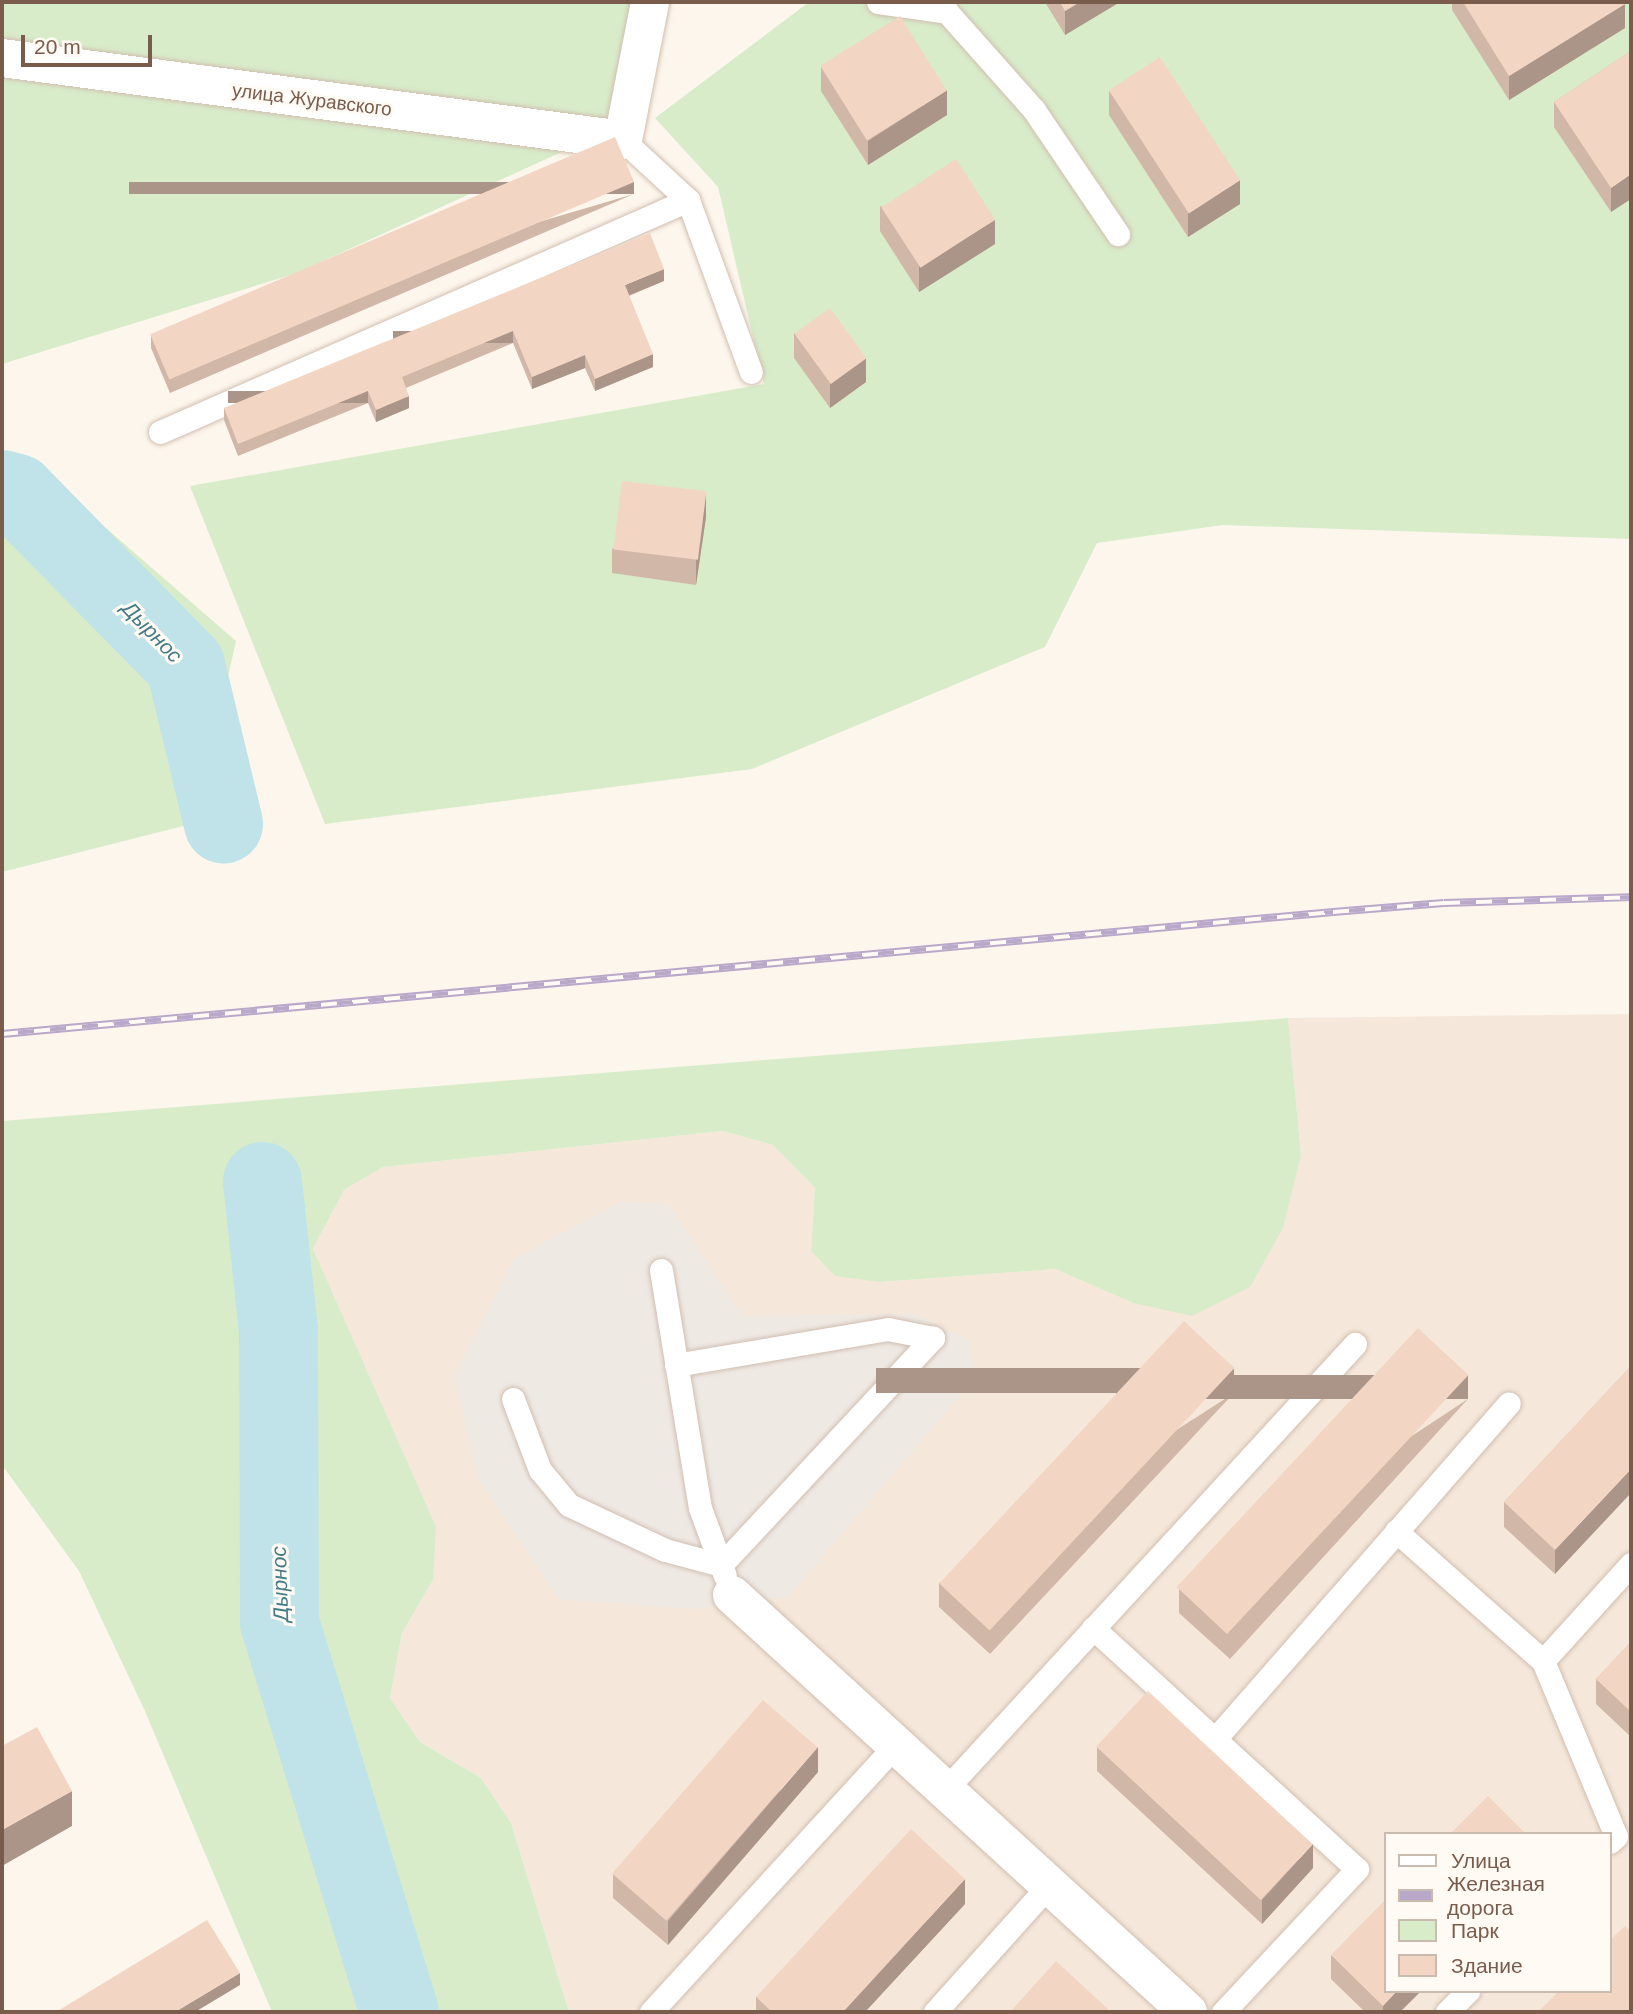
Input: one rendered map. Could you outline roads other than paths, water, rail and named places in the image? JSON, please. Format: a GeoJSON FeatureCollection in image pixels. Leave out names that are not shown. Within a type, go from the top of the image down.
{"type":"FeatureCollection","features":[{"type":"Feature","properties":{"kind":"street"},"geometry":{"type":"LineString","coordinates":[[623,140],[650,2]]}},
{"type":"Feature","properties":{"kind":"street","name":"улица Журавского"},"geometry":{"type":"LineString","coordinates":[[2,58],[623,140]]}},
{"type":"Feature","properties":{"kind":"street"},"geometry":{"type":"LineString","coordinates":[[726,1580],[896,1745],[1184,2011]]}},
{"type":"Feature","properties":{"kind":"lane"},"geometry":{"type":"LineString","coordinates":[[878,2],[947,12],[1034,110],[1118,234]]}},
{"type":"Feature","properties":{"kind":"lane"},"geometry":{"type":"LineString","coordinates":[[623,140],[688,200],[751,372]]}},
{"type":"Feature","properties":{"kind":"lane"},"geometry":{"type":"LineString","coordinates":[[160,432],[688,200]]}},
{"type":"Feature","properties":{"kind":"lane"},"geometry":{"type":"LineString","coordinates":[[661,1270],[700,1508],[726,1580]]}},
{"type":"Feature","properties":{"kind":"lane"},"geometry":{"type":"LineString","coordinates":[[676,1365],[888,1329],[933,1338],[726,1580]]}},
{"type":"Feature","properties":{"kind":"lane"},"geometry":{"type":"LineString","coordinates":[[945,1790],[1355,1343]]}},
{"type":"Feature","properties":{"kind":"lane"},"geometry":{"type":"LineString","coordinates":[[513,1399],[540,1470],[569,1505],[726,1580]]}},
{"type":"Feature","properties":{"kind":"lane"},"geometry":{"type":"LineString","coordinates":[[1215,1739],[1508,1403]]}},
{"type":"Feature","properties":{"kind":"lane"},"geometry":{"type":"LineString","coordinates":[[1396,1531],[1543,1661],[1619,1842]]}},
{"type":"Feature","properties":{"kind":"lane"},"geometry":{"type":"LineString","coordinates":[[1543,1661],[1631,1564]]}},
{"type":"Feature","properties":{"kind":"lane"},"geometry":{"type":"LineString","coordinates":[[1093,1628],[1357,1869],[1223,2012]]}},
{"type":"Feature","properties":{"kind":"lane"},"geometry":{"type":"LineString","coordinates":[[650,2012],[896,1745]]}},
{"type":"Feature","properties":{"kind":"lane"},"geometry":{"type":"LineString","coordinates":[[935,2012],[1049,1885]]}},
{"type":"Feature","properties":{"kind":"lane"},"geometry":{"type":"LineString","coordinates":[[1447,2012],[1466,1993]]}},
{"type":"Feature","properties":{"kind":"waterway","name":"Дырнос"},"geometry":{"type":"LineString","coordinates":[[2,489],[16,493],[185,665],[223,823]]}},
{"type":"Feature","properties":{"kind":"waterway","name":"Дырнос"},"geometry":{"type":"LineString","coordinates":[[262,1181],[278,1331],[279,1622],[399,2012]]}},
{"type":"Feature","properties":{"kind":"railway"},"geometry":{"type":"LineString","coordinates":[[2,1034],[1333,912],[1444,903],[1631,897]]}}]}
